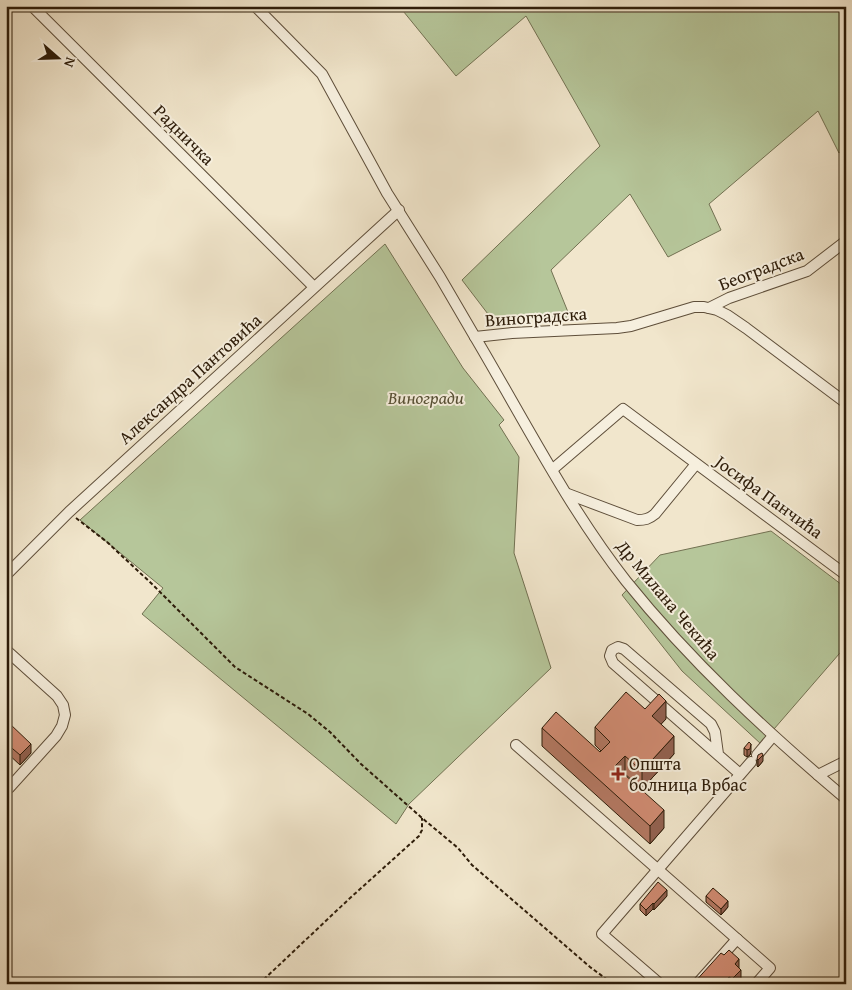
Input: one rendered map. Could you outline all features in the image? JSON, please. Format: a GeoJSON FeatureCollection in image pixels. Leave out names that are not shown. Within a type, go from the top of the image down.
{"type":"FeatureCollection","features":[{"type":"Feature","properties":{"kind":"street","name":"Радничка"},"geometry":{"type":"LineString","coordinates":[[32,6],[314,287]]}},
{"type":"Feature","properties":{"kind":"street","name":"Виноградска"},"geometry":{"type":"LineString","coordinates":[[255,6],[322,74],[387,193],[440,276],[475,337],[512,333],[617,328],[631,326],[694,307],[709,308],[722,312],[740,323],[846,402]]}},
{"type":"Feature","properties":{"kind":"street","name":"Александра Пантовића"},"geometry":{"type":"LineString","coordinates":[[6,575],[68,512],[399,210]]}},
{"type":"Feature","properties":{"kind":"street","name":"Београдска"},"geometry":{"type":"LineString","coordinates":[[709,308],[729,298],[807,271],[846,241]]}},
{"type":"Feature","properties":{"kind":"street","name":"Др Милана Чекића"},"geometry":{"type":"LineString","coordinates":[[475,337],[568,494],[606,552],[639,595],[696,660],[773,736],[846,799]]}},
{"type":"Feature","properties":{"kind":"street","name":"Јосифа Панчића"},"geometry":{"type":"LineString","coordinates":[[553,469],[622,409],[846,574]]}},
{"type":"Feature","properties":{"kind":"street","name":"Јосифа Панчића"},"geometry":{"type":"LineString","coordinates":[[568,494],[638,520],[644,520],[655,514],[696,464]]}},
{"type":"Feature","properties":{"kind":"street"},"geometry":{"type":"LineString","coordinates":[[718,754],[715,732],[711,724],[623,648],[618,647],[612,650],[610,656],[613,663],[740,774]]}},
{"type":"Feature","properties":{"kind":"street"},"geometry":{"type":"LineString","coordinates":[[6,650],[57,696],[63,705],[65,715],[62,726],[56,736],[9,788]]}},
{"type":"Feature","properties":{"kind":"street"},"geometry":{"type":"LineString","coordinates":[[660,984],[602,934],[773,736]]}},
{"type":"Feature","properties":{"kind":"street"},"geometry":{"type":"LineString","coordinates":[[516,745],[770,968],[756,984]]}},
{"type":"Feature","properties":{"kind":"street"},"geometry":{"type":"LineString","coordinates":[[818,775],[846,761]]}},
{"type":"Feature","properties":{"kind":"street"},"geometry":{"type":"LineString","coordinates":[[697,984],[737,939]]}},
{"type":"Feature","properties":{"kind":"path"},"geometry":{"type":"LineString","coordinates":[[68,512],[126,560],[235,667],[330,732],[361,764],[458,848],[472,865],[590,967],[613,984]]}},
{"type":"Feature","properties":{"kind":"path"},"geometry":{"type":"LineString","coordinates":[[259,984],[419,836],[422,830],[422,818]]}},
{"type":"Feature","properties":{"kind":"green space"},"geometry":{"type":"Polygon","coordinates":[[[399,6],[846,6],[846,147],[839,153],[818,111],[709,204],[721,230],[668,257],[630,194],[551,270],[570,317],[491,318],[462,280],[600,146],[526,16],[456,76],[399,6]]]}},
{"type":"Feature","properties":{"kind":"green space","name":"Виногради"},"geometry":{"type":"Polygon","coordinates":[[[385,244],[463,368],[504,420],[499,425],[519,457],[514,553],[551,668],[409,804],[396,824],[142,614],[163,588],[80,520],[385,244]]]}},
{"type":"Feature","properties":{"kind":"green space"},"geometry":{"type":"Polygon","coordinates":[[[771,531],[846,588],[846,646],[761,744],[682,671],[622,595],[660,555],[771,531]]]}},
{"type":"Feature","properties":{"kind":"building"},"geometry":{"type":"Polygon","coordinates":[[[626,692],[645,709],[659,694],[666,701],[652,716],[674,736],[642,771],[625,756],[615,766],[664,810],[650,826],[542,728],[556,712],[600,752],[610,742],[595,727],[626,692]]]}},
{"type":"Feature","properties":{"kind":"building"},"geometry":{"type":"Polygon","coordinates":[[[9,723],[31,744],[20,755],[6,743],[6,726],[9,723]]]}},
{"type":"Feature","properties":{"kind":"building"},"geometry":{"type":"Polygon","coordinates":[[[749,742],[751,744],[750,749],[747,750],[744,748],[749,742]]]}},
{"type":"Feature","properties":{"kind":"building"},"geometry":{"type":"Polygon","coordinates":[[[762,753],[763,755],[758,760],[758,755],[762,753]]]}},
{"type":"Feature","properties":{"kind":"building"},"geometry":{"type":"Polygon","coordinates":[[[658,882],[667,890],[646,910],[640,904],[658,882]]]}},
{"type":"Feature","properties":{"kind":"building"},"geometry":{"type":"Polygon","coordinates":[[[713,888],[728,901],[721,909],[706,896],[713,888]]]}},
{"type":"Feature","properties":{"kind":"building"},"geometry":{"type":"Polygon","coordinates":[[[729,950],[739,959],[735,964],[741,970],[732,979],[729,977],[723,984],[693,984],[721,953],[724,955],[729,950]]]}},
{"type":"Feature","properties":{"kind":"place","name":"Општа болница Врбас"},"geometry":{"type":"Point","coordinates":[618,774]}}]}
